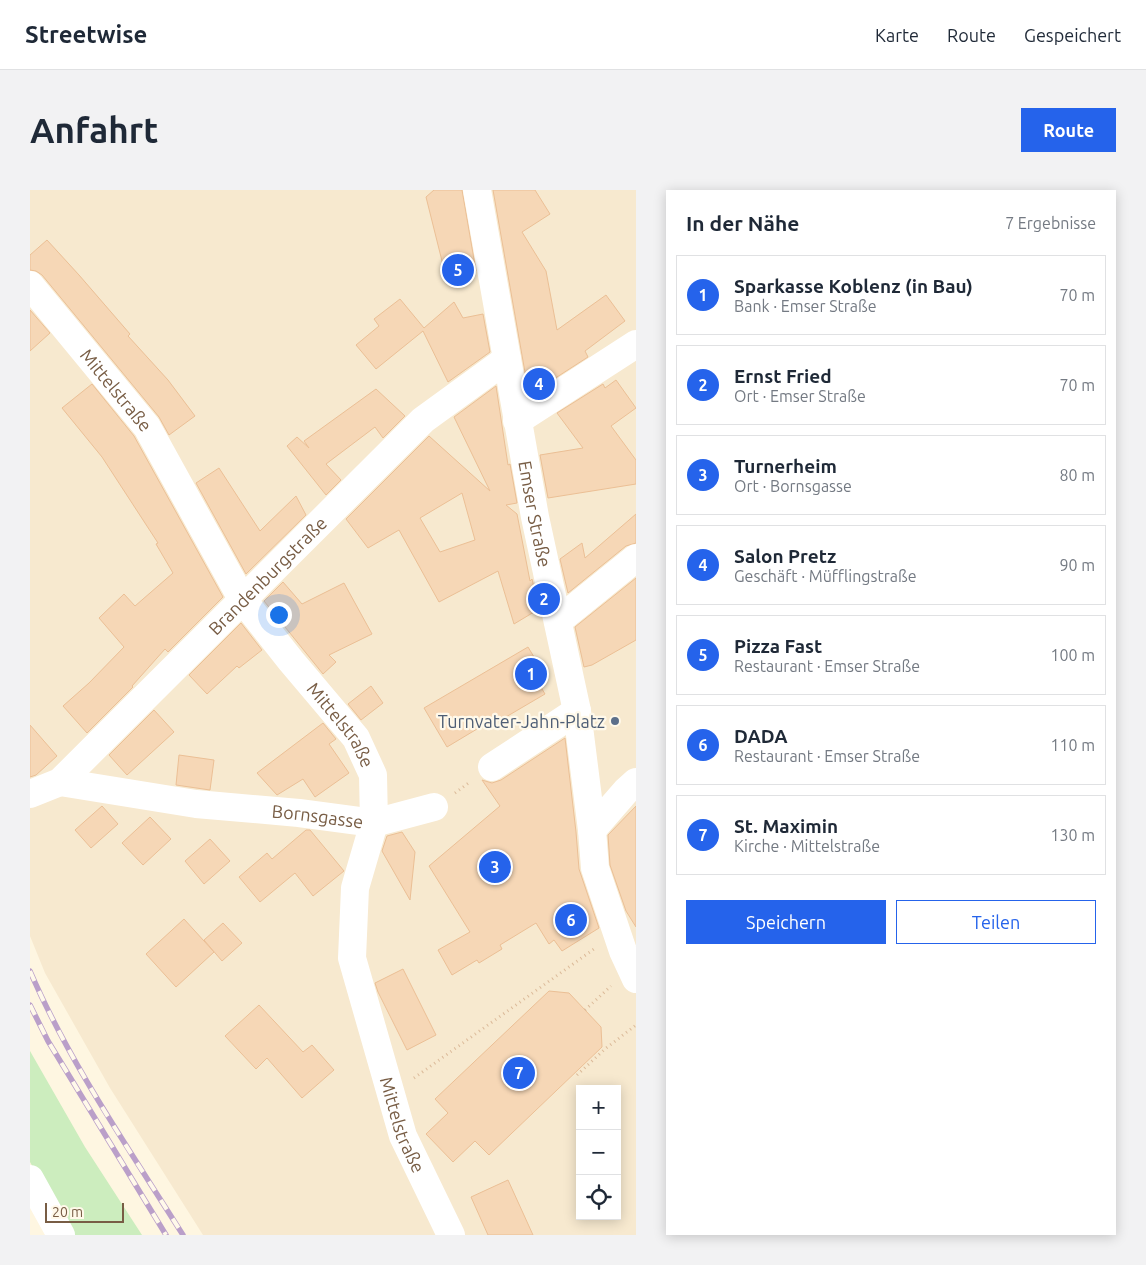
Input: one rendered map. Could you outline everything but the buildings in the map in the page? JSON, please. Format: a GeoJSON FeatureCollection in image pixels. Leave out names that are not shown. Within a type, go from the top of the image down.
{"type":"FeatureCollection","features":[{"type":"Feature","properties":{"kind":"street","name":"Emser Straße"},"geometry":{"type":"LineString","coordinates":[[477,190],[535,517],[577,711],[595,868],[616,932],[636,979]]}},
{"type":"Feature","properties":{"kind":"street","name":"Mittelstraße"},"geometry":{"type":"LineString","coordinates":[[30,285],[147,428],[242,599],[356,738],[373,775],[374,823],[356,888],[352,958],[404,1136],[451,1235]]}},
{"type":"Feature","properties":{"kind":"street"},"geometry":{"type":"LineString","coordinates":[[517,421],[636,344]]}},
{"type":"Feature","properties":{"kind":"street","name":"Brandenburgstraße"},"geometry":{"type":"LineString","coordinates":[[30,794],[60,782],[423,420],[507,359]]}},
{"type":"Feature","properties":{"kind":"street"},"geometry":{"type":"LineString","coordinates":[[558,621],[636,558]]}},
{"type":"Feature","properties":{"kind":"street"},"geometry":{"type":"LineString","coordinates":[[492,767],[577,711]]}},
{"type":"Feature","properties":{"kind":"street","name":"Bornsgasse"},"geometry":{"type":"LineString","coordinates":[[60,782],[196,804],[299,813],[374,823],[434,807]]}},
{"type":"Feature","properties":{"kind":"street"},"geometry":{"type":"LineString","coordinates":[[592,830],[636,782]]}},
{"type":"Feature","properties":{"kind":"street"},"geometry":{"type":"LineString","coordinates":[[30,1179],[61,1235]]}},
{"type":"Feature","properties":{"kind":"path"},"geometry":{"type":"LineString","coordinates":[[434,807],[492,767]]}},
{"type":"Feature","properties":{"kind":"path"},"geometry":{"type":"LineString","coordinates":[[438,1061],[616,932]]}},
{"type":"Feature","properties":{"kind":"path"},"geometry":{"type":"LineString","coordinates":[[585,1010],[599,997]]}},
{"type":"Feature","properties":{"kind":"path"},"geometry":{"type":"LineString","coordinates":[[576,1075],[636,1025]]}},
{"type":"Feature","properties":{"kind":"shaded area"},"geometry":{"type":"Polygon","coordinates":[[[30,190],[636,190],[636,1235],[203,1235],[110,1088],[45,973],[30,936],[30,190]]]}},
{"type":"Feature","properties":{"kind":"green space"},"geometry":{"type":"Polygon","coordinates":[[[30,1051],[85,1147],[142,1235],[71,1235],[30,1162],[30,1051]]]}},
{"type":"Feature","properties":{"kind":"railway"},"geometry":{"type":"LineString","coordinates":[[30,971],[46,1006],[82,1073],[183,1235]]}},
{"type":"Feature","properties":{"kind":"railway"},"geometry":{"type":"LineString","coordinates":[[30,1005],[48,1041],[166,1235]]}},
{"type":"Feature","properties":{"kind":"place","name":"Pizza Fast"},"geometry":{"type":"Point","coordinates":[458,270]}},
{"type":"Feature","properties":{"kind":"place","name":"Salon Pretz"},"geometry":{"type":"Point","coordinates":[539,384]}},
{"type":"Feature","properties":{"kind":"place","name":"Ernst Fried"},"geometry":{"type":"Point","coordinates":[544,599]}},
{"type":"Feature","properties":{"kind":"place","name":"Sparkasse Koblenz (in Bau)"},"geometry":{"type":"Point","coordinates":[531,674]}},
{"type":"Feature","properties":{"kind":"place","name":"Turnvater-Jahn-Platz"},"geometry":{"type":"Point","coordinates":[615,721]}},
{"type":"Feature","properties":{"kind":"place","name":"Turnerheim"},"geometry":{"type":"Point","coordinates":[495,867]}},
{"type":"Feature","properties":{"kind":"place","name":"DADA"},"geometry":{"type":"Point","coordinates":[571,920]}},
{"type":"Feature","properties":{"kind":"place","name":"St. Maximin"},"geometry":{"type":"Point","coordinates":[519,1073]}}]}
